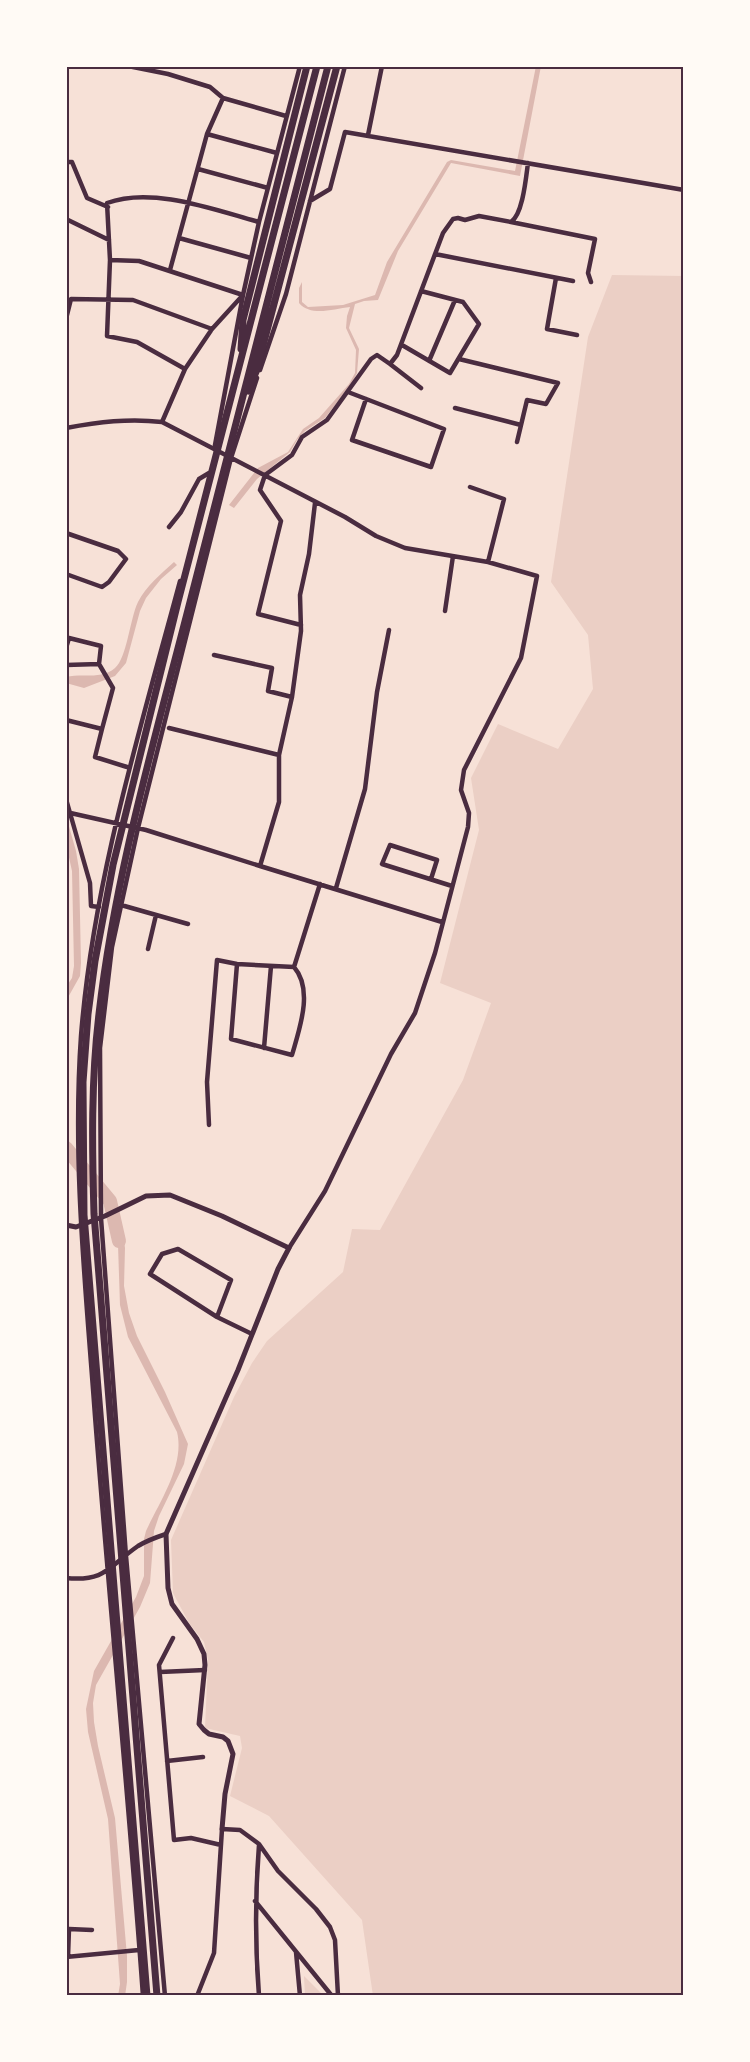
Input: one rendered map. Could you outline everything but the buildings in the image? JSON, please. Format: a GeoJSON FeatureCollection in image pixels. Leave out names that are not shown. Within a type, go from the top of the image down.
{"type":"FeatureCollection","features":[{"type":"Feature","properties":{"kind":"highway"},"geometry":{"type":"LineString","coordinates":[[147,1996],[88,1288],[83,1205],[83,1082],[95,961],[113,865],[317,66]]}},
{"type":"Feature","properties":{"kind":"highway"},"geometry":{"type":"LineString","coordinates":[[157,1996],[98,1287],[92,1145],[93,1082],[98,1015],[105,963],[121,878],[328,66]]}},
{"type":"Feature","properties":{"kind":"highway"},"geometry":{"type":"LineString","coordinates":[[238,414],[256,372],[337,66]]}},
{"type":"Feature","properties":{"kind":"highway"},"geometry":{"type":"LineString","coordinates":[[240,366],[243,320],[304,68]]}},
{"type":"Feature","properties":{"kind":"street"},"geometry":{"type":"LineString","coordinates":[[66,69],[69,66]]}},
{"type":"Feature","properties":{"kind":"street"},"geometry":{"type":"LineString","coordinates":[[128,66],[168,74],[210,87],[223,98],[286,116]]}},
{"type":"Feature","properties":{"kind":"street"},"geometry":{"type":"LineString","coordinates":[[165,1996],[126,1556],[103,1217],[100,1048],[112,947],[138,828],[231,458],[286,294],[345,66]]}},
{"type":"Feature","properties":{"kind":"street"},"geometry":{"type":"LineString","coordinates":[[368,135],[382,66]]}},
{"type":"Feature","properties":{"kind":"street"},"geometry":{"type":"LineString","coordinates":[[143,1996],[80,1225],[78,1082],[86,982],[99,907],[117,823],[209,473],[259,222],[286,116],[304,68]]}},
{"type":"Feature","properties":{"kind":"street"},"geometry":{"type":"LineString","coordinates":[[170,270],[207,134],[223,98]]}},
{"type":"Feature","properties":{"kind":"street"},"geometry":{"type":"LineString","coordinates":[[310,201],[330,189],[345,132],[684,190]]}},
{"type":"Feature","properties":{"kind":"street"},"geometry":{"type":"LineString","coordinates":[[207,134],[277,153]]}},
{"type":"Feature","properties":{"kind":"street"},"geometry":{"type":"LineString","coordinates":[[66,162],[72,162],[86,198],[108,207]]}},
{"type":"Feature","properties":{"kind":"street"},"geometry":{"type":"LineString","coordinates":[[512,222],[516,219],[522,200],[528,163]]}},
{"type":"Feature","properties":{"kind":"street"},"geometry":{"type":"LineString","coordinates":[[198,169],[268,188]]}},
{"type":"Feature","properties":{"kind":"street"},"geometry":{"type":"LineString","coordinates":[[185,370],[137,342],[107,336],[110,299],[108,203],[118,199],[159,198],[259,222]]}},
{"type":"Feature","properties":{"kind":"street"},"geometry":{"type":"LineString","coordinates":[[390,364],[402,345],[443,233],[453,219],[465,220],[479,216],[595,239],[588,273],[591,282]]}},
{"type":"Feature","properties":{"kind":"street"},"geometry":{"type":"LineString","coordinates":[[66,218],[109,240]]}},
{"type":"Feature","properties":{"kind":"street"},"geometry":{"type":"LineString","coordinates":[[179,238],[251,258]]}},
{"type":"Feature","properties":{"kind":"street"},"geometry":{"type":"LineString","coordinates":[[435,254],[573,281]]}},
{"type":"Feature","properties":{"kind":"street"},"geometry":{"type":"LineString","coordinates":[[110,260],[139,261],[243,295]]}},
{"type":"Feature","properties":{"kind":"street"},"geometry":{"type":"LineString","coordinates":[[556,278],[547,329],[577,335]]}},
{"type":"Feature","properties":{"kind":"street"},"geometry":{"type":"LineString","coordinates":[[402,345],[450,373],[480,324],[463,302],[421,291]]}},
{"type":"Feature","properties":{"kind":"street"},"geometry":{"type":"LineString","coordinates":[[162,422],[185,370],[212,329],[243,295]]}},
{"type":"Feature","properties":{"kind":"street"},"geometry":{"type":"LineString","coordinates":[[66,319],[71,299],[134,300],[212,329]]}},
{"type":"Feature","properties":{"kind":"street"},"geometry":{"type":"LineString","coordinates":[[429,361],[455,300]]}},
{"type":"Feature","properties":{"kind":"street"},"geometry":{"type":"LineString","coordinates":[[300,625],[258,614],[281,520],[260,490],[265,475],[292,455],[302,437],[327,420],[371,359],[377,355],[421,388]]}},
{"type":"Feature","properties":{"kind":"street"},"geometry":{"type":"LineString","coordinates":[[458,359],[558,383],[546,404],[527,400],[517,442]]}},
{"type":"Feature","properties":{"kind":"street"},"geometry":{"type":"LineString","coordinates":[[348,392],[444,429],[431,467],[352,440],[366,399]]}},
{"type":"Feature","properties":{"kind":"street"},"geometry":{"type":"LineString","coordinates":[[455,408],[521,425]]}},
{"type":"Feature","properties":{"kind":"street"},"geometry":{"type":"LineString","coordinates":[[66,428],[119,420],[162,422],[345,517],[376,536],[405,548],[488,562],[538,576],[521,658],[464,770],[461,790],[469,813],[468,827],[442,922],[436,953],[416,1013],[391,1054],[325,1191],[278,1269],[166,1534],[168,1588],[172,1604],[201,1646],[204,1654],[205,1670],[200,1724],[204,1730],[228,1741],[233,1754],[225,1794],[214,1953],[197,1996]]}},
{"type":"Feature","properties":{"kind":"street"},"geometry":{"type":"LineString","coordinates":[[169,527],[182,512],[199,479],[209,473]]}},
{"type":"Feature","properties":{"kind":"street"},"geometry":{"type":"LineString","coordinates":[[470,487],[504,500],[488,562]]}},
{"type":"Feature","properties":{"kind":"street"},"geometry":{"type":"LineString","coordinates":[[260,866],[279,802],[279,755],[292,697],[300,625],[300,595],[309,554],[315,503]]}},
{"type":"Feature","properties":{"kind":"street"},"geometry":{"type":"LineString","coordinates":[[66,533],[118,551],[126,559],[109,582],[102,587],[66,574]]}},
{"type":"Feature","properties":{"kind":"street"},"geometry":{"type":"LineString","coordinates":[[445,611],[453,556]]}},
{"type":"Feature","properties":{"kind":"street"},"geometry":{"type":"LineString","coordinates":[[336,888],[365,789],[377,692],[390,630]]}},
{"type":"Feature","properties":{"kind":"street"},"geometry":{"type":"LineString","coordinates":[[66,648],[69,638],[101,646],[99,664],[113,688],[95,757],[126,766]]}},
{"type":"Feature","properties":{"kind":"street"},"geometry":{"type":"LineString","coordinates":[[214,655],[272,668],[268,691],[292,697]]}},
{"type":"Feature","properties":{"kind":"street"},"geometry":{"type":"LineString","coordinates":[[66,665],[99,664]]}},
{"type":"Feature","properties":{"kind":"street"},"geometry":{"type":"LineString","coordinates":[[66,720],[102,729]]}},
{"type":"Feature","properties":{"kind":"street"},"geometry":{"type":"LineString","coordinates":[[170,728],[279,755]]}},
{"type":"Feature","properties":{"kind":"street"},"geometry":{"type":"LineString","coordinates":[[66,799],[68,812],[90,883],[91,906],[99,907]]}},
{"type":"Feature","properties":{"kind":"street"},"geometry":{"type":"LineString","coordinates":[[68,812],[138,828],[442,922]]}},
{"type":"Feature","properties":{"kind":"street"},"geometry":{"type":"LineString","coordinates":[[430,879],[437,860],[390,845],[382,864],[452,886]]}},
{"type":"Feature","properties":{"kind":"street"},"geometry":{"type":"LineString","coordinates":[[294,967],[320,884]]}},
{"type":"Feature","properties":{"kind":"street"},"geometry":{"type":"LineString","coordinates":[[121,905],[188,924]]}},
{"type":"Feature","properties":{"kind":"street"},"geometry":{"type":"LineString","coordinates":[[148,949],[156,915]]}},
{"type":"Feature","properties":{"kind":"street"},"geometry":{"type":"LineString","coordinates":[[209,1125],[207,1082],[217,960],[237,964],[294,967],[300,974],[304,999],[292,1055],[231,1039],[237,964]]}},
{"type":"Feature","properties":{"kind":"street"},"geometry":{"type":"LineString","coordinates":[[264,1048],[271,966]]}},
{"type":"Feature","properties":{"kind":"street"},"geometry":{"type":"LineString","coordinates":[[66,1225],[76,1227],[103,1217],[146,1196],[170,1195],[222,1216],[289,1248]]}},
{"type":"Feature","properties":{"kind":"street"},"geometry":{"type":"LineString","coordinates":[[218,1317],[230,1280],[178,1249],[162,1254],[150,1274],[218,1317],[252,1334]]}},
{"type":"Feature","properties":{"kind":"street"},"geometry":{"type":"LineString","coordinates":[[66,1578],[83,1578],[104,1574],[139,1545],[166,1534]]}},
{"type":"Feature","properties":{"kind":"street"},"geometry":{"type":"LineString","coordinates":[[173,1638],[159,1665],[174,1840],[191,1838],[221,1845]]}},
{"type":"Feature","properties":{"kind":"street"},"geometry":{"type":"LineString","coordinates":[[160,1672],[205,1670]]}},
{"type":"Feature","properties":{"kind":"street"},"geometry":{"type":"LineString","coordinates":[[167,1761],[203,1757]]}},
{"type":"Feature","properties":{"kind":"street"},"geometry":{"type":"LineString","coordinates":[[222,1829],[240,1830],[259,1844],[278,1872],[316,1909],[330,1927],[335,1940],[338,1996]]}},
{"type":"Feature","properties":{"kind":"street"},"geometry":{"type":"LineString","coordinates":[[259,1844],[255,1902],[259,1996]]}},
{"type":"Feature","properties":{"kind":"street"},"geometry":{"type":"LineString","coordinates":[[255,1902],[332,1996]]}},
{"type":"Feature","properties":{"kind":"street"},"geometry":{"type":"LineString","coordinates":[[92,1930],[70,1929],[67,1957],[140,1950]]}},
{"type":"Feature","properties":{"kind":"street"},"geometry":{"type":"LineString","coordinates":[[296,1951],[300,1996]]}},
{"type":"Feature","properties":{"kind":"shaded area"},"geometry":{"type":"Polygon","coordinates":[[[536,66],[541,66],[520,176],[451,163],[398,251],[378,300],[355,304],[349,328],[359,349],[357,373],[352,383],[325,418],[305,431],[290,452],[257,479],[234,508],[229,505],[258,468],[288,452],[303,429],[319,418],[349,384],[355,373],[356,350],[346,328],[350,307],[316,311],[304,307],[299,303],[299,288],[302,282],[302,302],[308,307],[343,305],[375,295],[387,262],[447,162],[451,160],[515,171],[536,66]]]}},
{"type":"Feature","properties":{"kind":"shaded area"},"geometry":{"type":"Polygon","coordinates":[[[612,275],[684,276],[684,1996],[373,1996],[362,1920],[269,1816],[230,1796],[242,1748],[240,1736],[205,1728],[208,1660],[204,1642],[189,1623],[173,1593],[171,1540],[234,1397],[252,1363],[267,1341],[343,1272],[352,1229],[380,1230],[463,1080],[491,1003],[440,983],[479,830],[471,778],[498,724],[558,749],[593,689],[588,635],[551,582],[588,337],[612,275]]]}},
{"type":"Feature","properties":{"kind":"shaded area"},"geometry":{"type":"Polygon","coordinates":[[[174,562],[177,565],[161,579],[146,598],[140,611],[126,663],[115,676],[84,688],[66,683],[66,677],[104,674],[115,668],[123,656],[135,609],[141,596],[149,585],[174,562]]]}},
{"type":"Feature","properties":{"kind":"shaded area"},"geometry":{"type":"Polygon","coordinates":[[[66,816],[79,869],[81,963],[80,976],[66,1001],[66,987],[72,978],[74,966],[72,871],[66,844],[66,816]]]}},
{"type":"Feature","properties":{"kind":"shaded area"},"geometry":{"type":"Polygon","coordinates":[[[121,1221],[125,1248],[124,1286],[129,1313],[137,1336],[188,1444],[184,1464],[159,1516],[154,1531],[150,1583],[140,1607],[96,1685],[93,1703],[98,1746],[115,1818],[127,1956],[125,1996],[118,1996],[120,1984],[108,1819],[88,1732],[86,1709],[94,1671],[136,1597],[144,1576],[144,1539],[146,1531],[170,1483],[178,1457],[179,1444],[177,1432],[128,1337],[120,1305],[118,1245],[114,1223],[121,1221]]]}},
{"type":"Feature","properties":{"kind":"shaded area"},"geometry":{"type":"Polygon","coordinates":[[[304,1976],[324,1996],[305,1996],[304,1976]]]}},
{"type":"Feature","properties":{"kind":"waterway"},"geometry":{"type":"LineString","coordinates":[[66,1148],[110,1201],[119,1241]]}}]}
